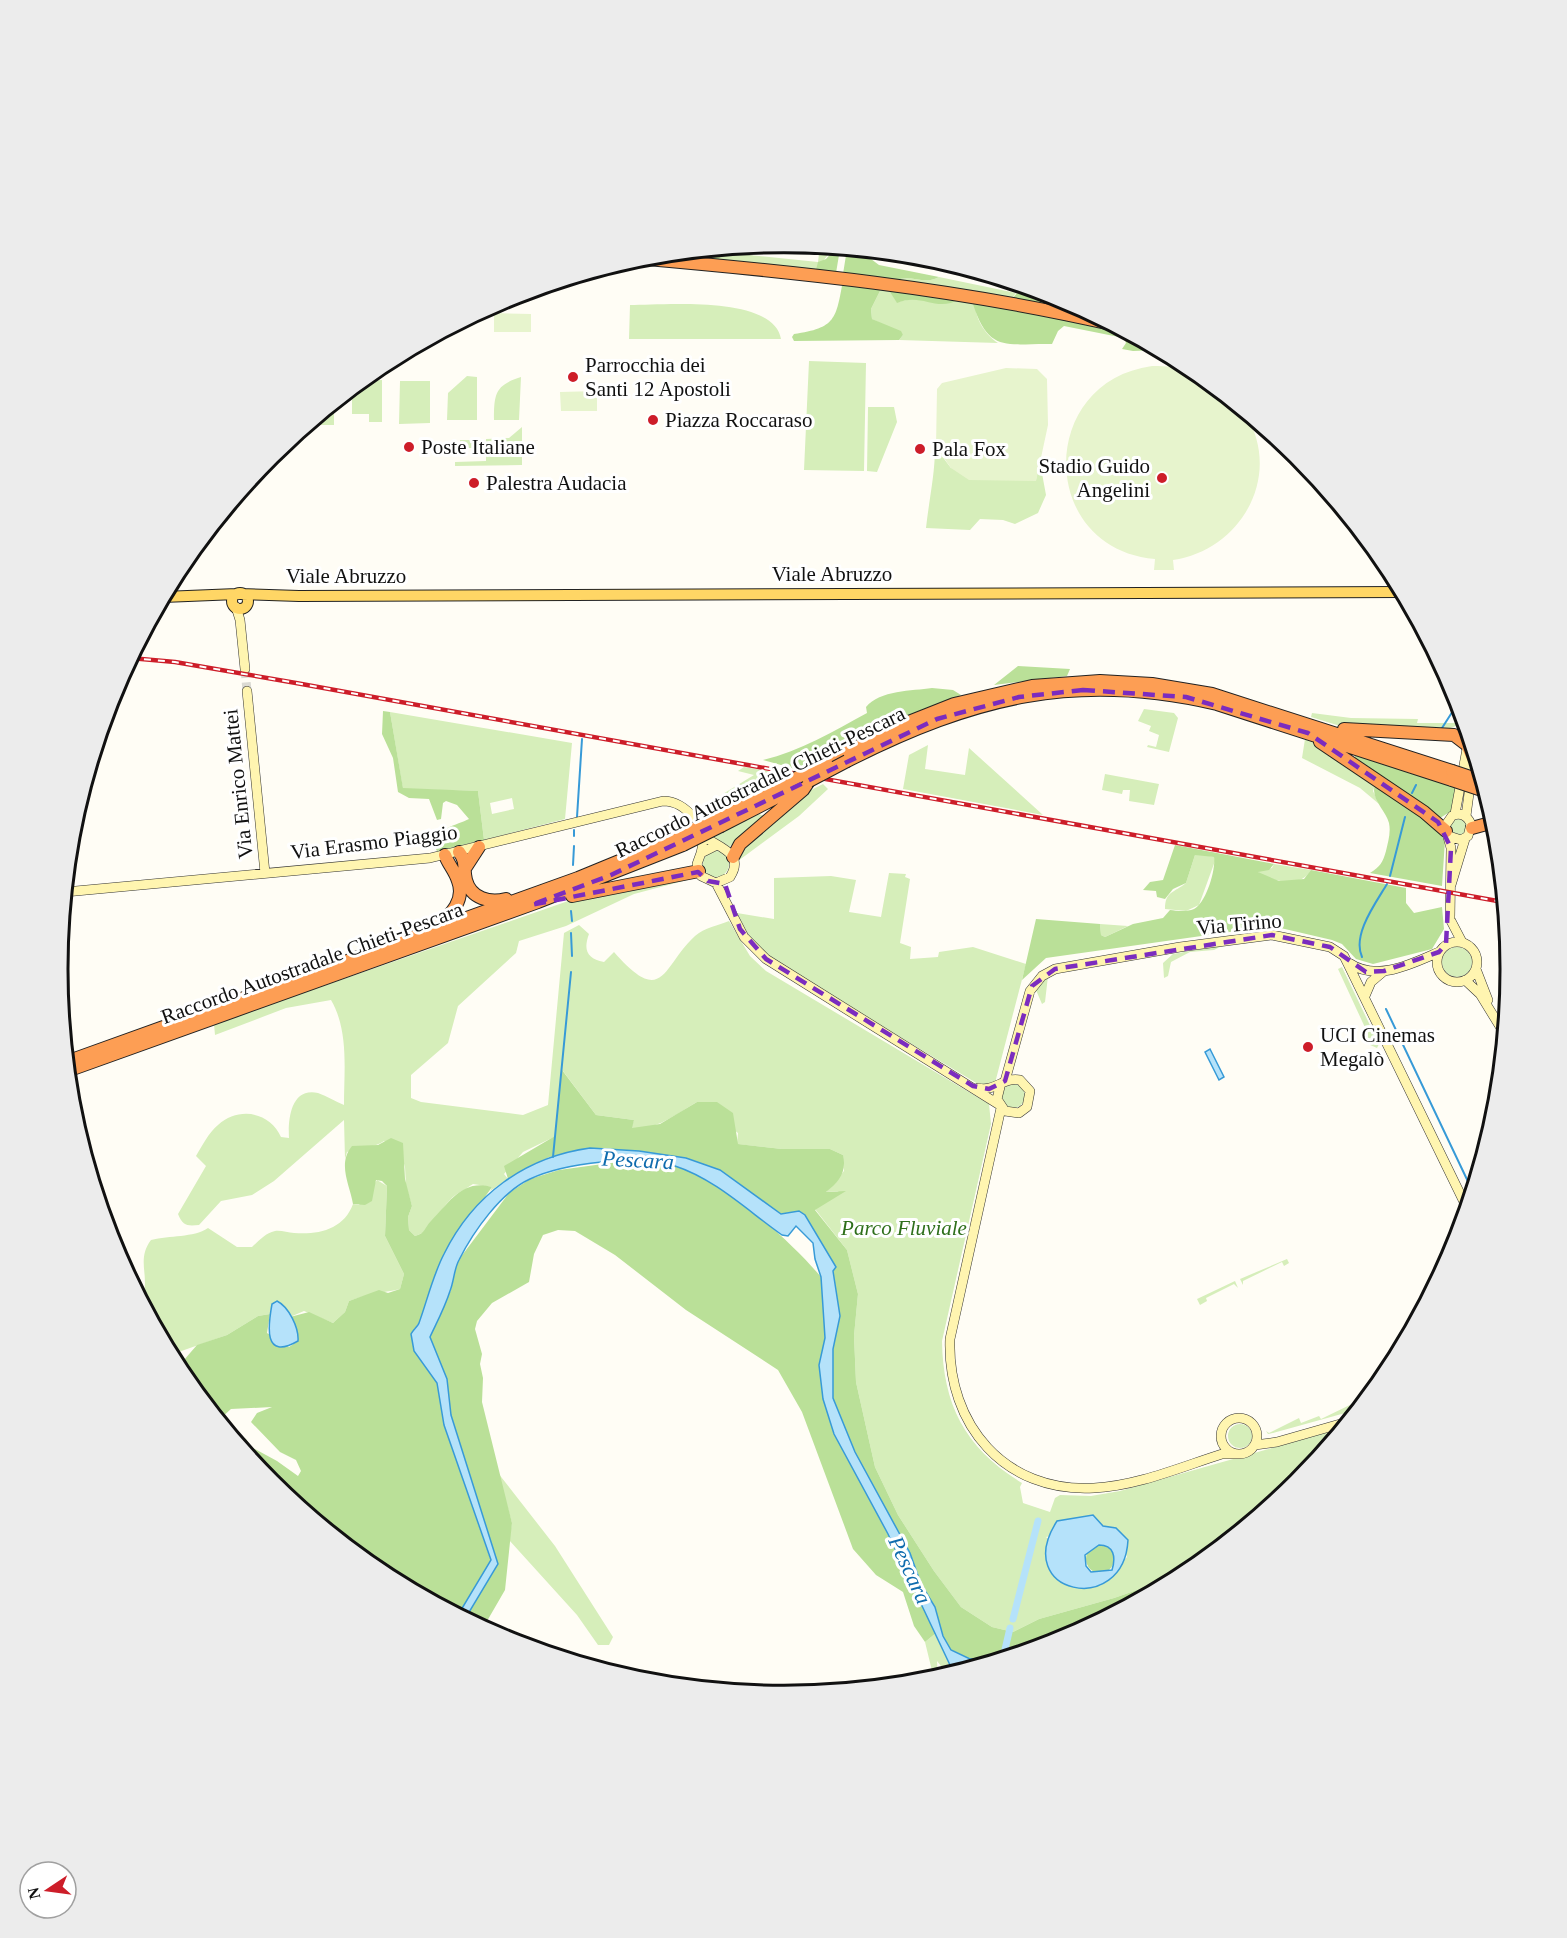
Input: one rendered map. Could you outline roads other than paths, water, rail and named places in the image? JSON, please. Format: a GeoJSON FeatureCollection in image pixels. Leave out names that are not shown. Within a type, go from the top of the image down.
{"type":"FeatureCollection","features":[{"type":"Feature","properties":{"kind":"highway"},"geometry":{"type":"LineString","coordinates":[[672,262],[864,280],[991,300],[1079,318]]}},
{"type":"Feature","properties":{"kind":"highway","name":"Raccordo Autostradale Chieti-Pescara"},"geometry":{"type":"LineString","coordinates":[[799,785],[826,763],[901,724],[1004,691],[1073,682],[1159,689],[1233,699],[1452,775],[1476,786]]}},
{"type":"Feature","properties":{"kind":"highway","name":"Raccordo Autostradale Chieti-Pescara"},"geometry":{"type":"LineString","coordinates":[[75,1068],[531,905],[682,841],[719,821],[799,785],[956,708],[1065,691],[1130,686]]}},
{"type":"Feature","properties":{"kind":"highway","name":"Raccordo Autostradale Chieti-Pescara"},"geometry":{"type":"LineString","coordinates":[[1159,689],[1217,704],[1452,775],[1474,779]]}},
{"type":"Feature","properties":{"kind":"highway"},"geometry":{"type":"LineString","coordinates":[[1323,729],[1334,727],[1355,731],[1447,734],[1462,740]]}},
{"type":"Feature","properties":{"kind":"highway"},"geometry":{"type":"LineString","coordinates":[[1447,734],[1458,730]]}},
{"type":"Feature","properties":{"kind":"highway"},"geometry":{"type":"LineString","coordinates":[[1308,733],[1424,812],[1448,833]]}},
{"type":"Feature","properties":{"kind":"highway"},"geometry":{"type":"LineString","coordinates":[[733,857],[745,840],[799,785]]}},
{"type":"Feature","properties":{"kind":"highway"},"geometry":{"type":"LineString","coordinates":[[1468,828],[1485,824]]}},
{"type":"Feature","properties":{"kind":"highway","name":"Raccordo Autostradale Chieti-Pescara"},"geometry":{"type":"LineString","coordinates":[[74,1059],[682,841]]}},
{"type":"Feature","properties":{"kind":"highway"},"geometry":{"type":"LineString","coordinates":[[466,867],[479,847]]}},
{"type":"Feature","properties":{"kind":"highway"},"geometry":{"type":"LineString","coordinates":[[459,852],[466,867],[469,887],[476,895],[488,901],[505,899],[534,889],[545,891]]}},
{"type":"Feature","properties":{"kind":"highway"},"geometry":{"type":"LineString","coordinates":[[402,942],[406,934],[444,920],[457,906],[459,883],[445,855]]}},
{"type":"Feature","properties":{"kind":"highway"},"geometry":{"type":"LineString","coordinates":[[531,905],[541,906],[578,895],[699,872]]}},
{"type":"Feature","properties":{"kind":"main road","name":"Viale Abruzzo"},"geometry":{"type":"LineString","coordinates":[[172,597],[219,596],[239,601],[262,596],[1392,592]]}},
{"type":"Feature","properties":{"kind":"street"},"geometry":{"type":"LineString","coordinates":[[239,601],[245,669]]}},
{"type":"Feature","properties":{"kind":"street","name":"Via Enrico Mattei"},"geometry":{"type":"LineString","coordinates":[[247,691],[265,873]]}},
{"type":"Feature","properties":{"kind":"street"},"geometry":{"type":"LineString","coordinates":[[1438,968],[1450,919],[1446,822],[1455,814],[1466,753]]}},
{"type":"Feature","properties":{"kind":"street"},"geometry":{"type":"LineString","coordinates":[[1450,888],[1468,828],[1473,775]]}},
{"type":"Feature","properties":{"kind":"street","name":"Via Erasmo Piaggio"},"geometry":{"type":"LineString","coordinates":[[72,891],[445,855],[663,801],[675,802],[683,806],[702,835],[715,846]]}},
{"type":"Feature","properties":{"kind":"street"},"geometry":{"type":"LineString","coordinates":[[1455,814],[1468,828]]}},
{"type":"Feature","properties":{"kind":"street"},"geometry":{"type":"LineString","coordinates":[[1448,833],[1456,840],[1468,828]]}},
{"type":"Feature","properties":{"kind":"street"},"geometry":{"type":"LineString","coordinates":[[702,835],[701,853],[697,864],[699,872],[705,879],[716,883],[728,879]]}},
{"type":"Feature","properties":{"kind":"street"},"geometry":{"type":"LineString","coordinates":[[701,853],[715,846],[726,849],[733,857],[734,870],[728,879],[730,908]]}},
{"type":"Feature","properties":{"kind":"street"},"geometry":{"type":"LineString","coordinates":[[716,883],[744,937],[766,960],[973,1086],[1009,1113],[1019,1113],[1027,1107],[1030,1099],[1030,1091],[1023,1082],[1016,1079],[984,1089],[973,1086]]}},
{"type":"Feature","properties":{"kind":"street"},"geometry":{"type":"LineString","coordinates":[[1450,919],[1462,942],[1476,955],[1476,969],[1493,1013]]}},
{"type":"Feature","properties":{"kind":"street","name":"Via Tirino"},"geometry":{"type":"LineString","coordinates":[[1003,1084],[1030,991],[1042,976],[1055,969],[1180,947],[1272,935],[1330,947],[1344,956],[1462,1198]]}},
{"type":"Feature","properties":{"kind":"street"},"geometry":{"type":"LineString","coordinates":[[1347,962],[1366,972],[1384,971],[1414,962],[1462,942]]}},
{"type":"Feature","properties":{"kind":"street"},"geometry":{"type":"LineString","coordinates":[[1414,962],[1438,968],[1446,979],[1452,981],[1465,980],[1476,969]]}},
{"type":"Feature","properties":{"kind":"street"},"geometry":{"type":"LineString","coordinates":[[1365,996],[1371,982],[1384,971]]}},
{"type":"Feature","properties":{"kind":"street"},"geometry":{"type":"LineString","coordinates":[[1465,980],[1480,994],[1497,1021]]}},
{"type":"Feature","properties":{"kind":"street"},"geometry":{"type":"LineString","coordinates":[[1003,1084],[997,1095],[1000,1106],[950,1339],[949,1361],[954,1391],[964,1417],[979,1439],[1002,1462],[1023,1475],[1071,1489],[1118,1485],[1222,1454],[1240,1454],[1249,1452],[1255,1445],[1257,1433],[1251,1423],[1242,1419],[1229,1421],[1222,1430],[1222,1442],[1229,1451],[1240,1454]]}},
{"type":"Feature","properties":{"kind":"street"},"geometry":{"type":"LineString","coordinates":[[1255,1445],[1277,1442],[1335,1425]]}},
{"type":"Feature","properties":{"kind":"water"},"geometry":{"type":"Polygon","coordinates":[[[1210,1049],[1224,1077],[1219,1080],[1205,1052],[1210,1049]]]}},
{"type":"Feature","properties":{"kind":"water","name":"Pescara"},"geometry":{"type":"Polygon","coordinates":[[[590,1148],[639,1151],[686,1158],[720,1170],[781,1214],[799,1211],[805,1215],[836,1267],[833,1271],[840,1316],[833,1349],[833,1398],[855,1452],[910,1553],[921,1584],[935,1607],[943,1636],[951,1650],[970,1659],[977,1659],[950,1665],[888,1534],[834,1434],[823,1399],[819,1365],[825,1338],[821,1277],[813,1243],[796,1226],[788,1236],[782,1235],[731,1196],[704,1179],[660,1162],[602,1162],[545,1173],[530,1179],[498,1203],[472,1237],[457,1264],[448,1297],[430,1337],[447,1379],[451,1415],[498,1564],[469,1612],[462,1608],[491,1560],[444,1425],[437,1383],[414,1351],[411,1334],[419,1323],[440,1262],[456,1233],[470,1214],[504,1182],[544,1160],[590,1148]]]}},
{"type":"Feature","properties":{"kind":"water"},"geometry":{"type":"Polygon","coordinates":[[[277,1301],[289,1313],[297,1330],[298,1341],[287,1346],[279,1347],[273,1344],[270,1338],[269,1322],[272,1304],[277,1301]]]}},
{"type":"Feature","properties":{"kind":"water"},"geometry":{"type":"Polygon","coordinates":[[[1093,1515],[1103,1526],[1116,1528],[1128,1540],[1122,1565],[1109,1580],[1091,1588],[1073,1587],[1058,1580],[1048,1566],[1046,1546],[1057,1521],[1093,1515]],[[1099,1545],[1085,1555],[1086,1566],[1091,1572],[1112,1570],[1113,1553],[1111,1549],[1099,1545]]]}},
{"type":"Feature","properties":{"kind":"waterway"},"geometry":{"type":"LineString","coordinates":[[1442,728],[1452,713]]}},
{"type":"Feature","properties":{"kind":"waterway"},"geometry":{"type":"LineString","coordinates":[[577,817],[582,739]]}},
{"type":"Feature","properties":{"kind":"waterway"},"geometry":{"type":"LineString","coordinates":[[1412,793],[1416,785]]}},
{"type":"Feature","properties":{"kind":"waterway"},"geometry":{"type":"LineString","coordinates":[[1390,876],[1405,817]]}},
{"type":"Feature","properties":{"kind":"waterway"},"geometry":{"type":"LineString","coordinates":[[574,830],[574,836]]}},
{"type":"Feature","properties":{"kind":"waterway"},"geometry":{"type":"LineString","coordinates":[[573,865],[574,846]]}},
{"type":"Feature","properties":{"kind":"waterway"},"geometry":{"type":"LineString","coordinates":[[1362,957],[1360,948],[1362,930],[1387,884]]}},
{"type":"Feature","properties":{"kind":"waterway"},"geometry":{"type":"LineString","coordinates":[[571,911],[572,921]]}},
{"type":"Feature","properties":{"kind":"waterway"},"geometry":{"type":"LineString","coordinates":[[571,933],[572,956]]}},
{"type":"Feature","properties":{"kind":"waterway"},"geometry":{"type":"LineString","coordinates":[[553,1157],[571,972]]}},
{"type":"Feature","properties":{"kind":"waterway"},"geometry":{"type":"LineString","coordinates":[[1386,1009],[1467,1180]]}},
{"type":"Feature","properties":{"kind":"waterway"},"geometry":{"type":"LineString","coordinates":[[1011,1620],[1039,1519]]}},
{"type":"Feature","properties":{"kind":"waterway"},"geometry":{"type":"LineString","coordinates":[[1013,1619],[1038,1521]]}},
{"type":"Feature","properties":{"kind":"waterway"},"geometry":{"type":"LineString","coordinates":[[1005,1650],[1010,1628]]}},
{"type":"Feature","properties":{"kind":"waterway"},"geometry":{"type":"LineString","coordinates":[[1003,1650],[1009,1629]]}},
{"type":"Feature","properties":{"kind":"tunnel"},"geometry":{"type":"LineString","coordinates":[[245,669],[247,691]]}},
{"type":"Feature","properties":{"kind":"railway"},"geometry":{"type":"LineString","coordinates":[[138,659],[175,662],[296,683],[1496,901]]}},
{"type":"Feature","properties":{"kind":"place","name":"Parrocchia dei Santi 12 Apostoli"},"geometry":{"type":"Point","coordinates":[573,377]}},
{"type":"Feature","properties":{"kind":"place","name":"Piazza Roccaraso"},"geometry":{"type":"Point","coordinates":[653,420]}},
{"type":"Feature","properties":{"kind":"place","name":"Poste Italiane"},"geometry":{"type":"Point","coordinates":[409,447]}},
{"type":"Feature","properties":{"kind":"place","name":"Pala Fox"},"geometry":{"type":"Point","coordinates":[920,449]}},
{"type":"Feature","properties":{"kind":"place","name":"Stadio Guido Angelini"},"geometry":{"type":"Point","coordinates":[1162,478]}},
{"type":"Feature","properties":{"kind":"place","name":"Palestra Audacia"},"geometry":{"type":"Point","coordinates":[474,483]}},
{"type":"Feature","properties":{"kind":"place","name":"UCI Cinemas Megalò"},"geometry":{"type":"Point","coordinates":[1308,1047]}},
{"type":"Feature","properties":{"kind":"park label","name":"Parco Fluviale"},"geometry":{"type":"Point","coordinates":[904,1228]}}]}
